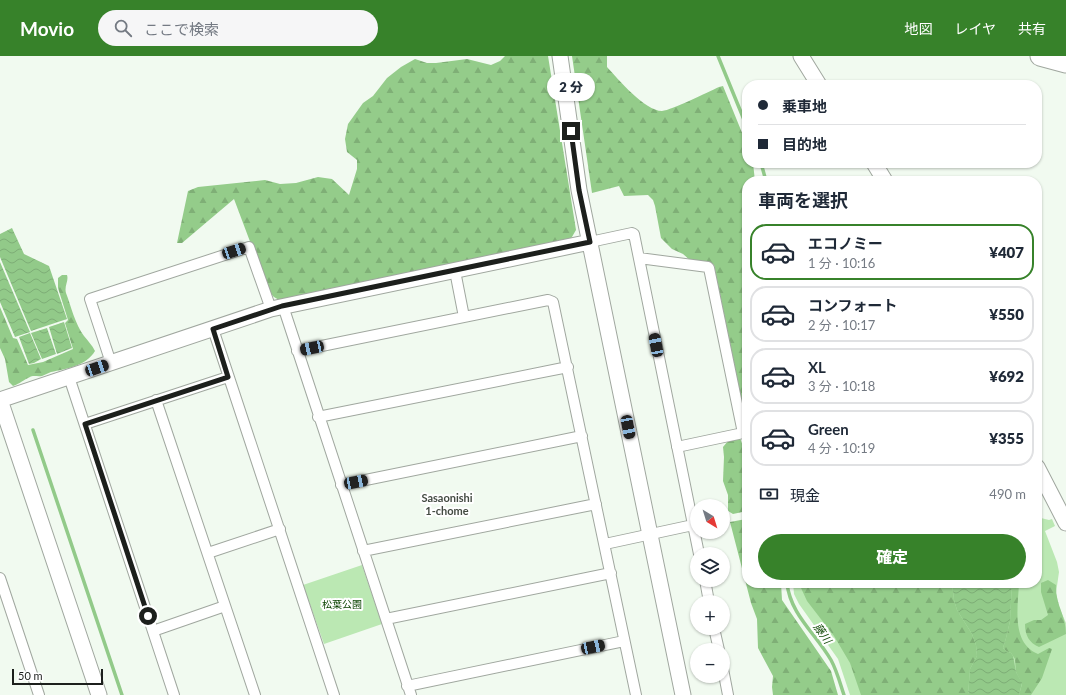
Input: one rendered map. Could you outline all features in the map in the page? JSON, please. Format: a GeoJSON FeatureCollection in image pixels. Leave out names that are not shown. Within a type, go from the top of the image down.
{"type":"FeatureCollection","features":[{"type":"Feature","properties":{"kind":"highway"},"geometry":{"type":"LineString","coordinates":[[1040,56],[1066,63]]}},
{"type":"Feature","properties":{"kind":"street"},"geometry":{"type":"LineString","coordinates":[[560,56],[579,190],[683,695]]}},
{"type":"Feature","properties":{"kind":"street"},"geometry":{"type":"LineString","coordinates":[[800,56],[816,80]]}},
{"type":"Feature","properties":{"kind":"street"},"geometry":{"type":"LineString","coordinates":[[99,695],[0,400],[277,308],[632,233],[634,234],[690,510]]}},
{"type":"Feature","properties":{"kind":"street"},"geometry":{"type":"LineString","coordinates":[[111,363],[90,299],[249,247],[297,351],[409,690],[624,641]]}},
{"type":"Feature","properties":{"kind":"street"},"geometry":{"type":"LineString","coordinates":[[639,258],[709,268],[742,428]]}},
{"type":"Feature","properties":{"kind":"street"},"geometry":{"type":"LineString","coordinates":[[455,271],[464,316]]}},
{"type":"Feature","properties":{"kind":"street"},"geometry":{"type":"LineString","coordinates":[[297,351],[464,316],[548,300],[553,302],[568,367],[636,695]]}},
{"type":"Feature","properties":{"kind":"street"},"geometry":{"type":"LineString","coordinates":[[213,329],[334,695]]}},
{"type":"Feature","properties":{"kind":"street"},"geometry":{"type":"LineString","coordinates":[[318,417],[568,367]]}},
{"type":"Feature","properties":{"kind":"street"},"geometry":{"type":"LineString","coordinates":[[69,377],[174,695]]}},
{"type":"Feature","properties":{"kind":"street"},"geometry":{"type":"LineString","coordinates":[[85,424],[228,377]]}},
{"type":"Feature","properties":{"kind":"street"},"geometry":{"type":"LineString","coordinates":[[156,400],[255,695]]}},
{"type":"Feature","properties":{"kind":"street"},"geometry":{"type":"LineString","coordinates":[[677,447],[742,433]]}},
{"type":"Feature","properties":{"kind":"street"},"geometry":{"type":"LineString","coordinates":[[341,484],[582,436]]}},
{"type":"Feature","properties":{"kind":"street"},"geometry":{"type":"LineString","coordinates":[[1042,475],[1062,507],[1066,523]]}},
{"type":"Feature","properties":{"kind":"street"},"geometry":{"type":"LineString","coordinates":[[363,552],[596,504]]}},
{"type":"Feature","properties":{"kind":"street"},"geometry":{"type":"LineString","coordinates":[[605,544],[690,526]]}},
{"type":"Feature","properties":{"kind":"street"},"geometry":{"type":"LineString","coordinates":[[208,553],[280,529]]}},
{"type":"Feature","properties":{"kind":"street"},"geometry":{"type":"LineString","coordinates":[[386,619],[611,572]]}},
{"type":"Feature","properties":{"kind":"street"},"geometry":{"type":"LineString","coordinates":[[0,578],[39,695]]}},
{"type":"Feature","properties":{"kind":"street"},"geometry":{"type":"LineString","coordinates":[[152,631],[225,606]]}},
{"type":"Feature","properties":{"kind":"street"},"geometry":{"type":"LineString","coordinates":[[726,683],[728,695]]}},
{"type":"Feature","properties":{"kind":"green space"},"geometry":{"type":"Polygon","coordinates":[[[505,56],[548,56],[576,230],[569,242],[279,300],[269,292],[234,199],[182,243],[177,243],[188,191],[198,187],[265,180],[280,184],[296,183],[318,177],[332,179],[349,195],[357,169],[357,160],[347,152],[345,139],[348,124],[363,103],[373,96],[387,78],[401,67],[415,59],[427,63],[436,63],[467,59],[491,65],[500,61],[505,56]]]}},
{"type":"Feature","properties":{"kind":"green space"},"geometry":{"type":"Polygon","coordinates":[[[572,56],[607,56],[607,67],[632,94],[655,110],[667,110],[723,86],[742,133],[742,168],[754,168],[754,176],[742,176],[742,402],[714,265],[711,263],[691,261],[683,254],[672,249],[661,238],[655,206],[653,200],[648,195],[624,196],[619,186],[592,193],[572,56]]]}},
{"type":"Feature","properties":{"kind":"green space"},"geometry":{"type":"Polygon","coordinates":[[[62,275],[67,275],[66,293],[76,321],[84,336],[95,351],[86,360],[75,366],[51,372],[42,376],[31,376],[13,386],[9,382],[5,359],[0,348],[0,307],[13,338],[17,339],[28,365],[43,362],[73,349],[65,323],[68,320],[58,288],[58,278],[62,275]]]}},
{"type":"Feature","properties":{"kind":"green space"},"geometry":{"type":"Polygon","coordinates":[[[740,438],[742,443],[742,512],[733,514],[730,512],[730,499],[728,499],[723,481],[723,447],[728,441],[740,438]]]}},
{"type":"Feature","properties":{"kind":"green space"},"geometry":{"type":"Polygon","coordinates":[[[1042,518],[1049,520],[1052,519],[1055,526],[1045,531],[1057,562],[1059,572],[1056,593],[1059,607],[1066,623],[1066,695],[850,695],[838,659],[799,604],[794,594],[793,588],[1042,588],[1042,518]]]}},
{"type":"Feature","properties":{"kind":"green space"},"geometry":{"type":"Polygon","coordinates":[[[742,520],[742,568],[730,522],[742,520]]]}},
{"type":"Feature","properties":{"kind":"green space","name":"松葉公園"},"geometry":{"type":"Polygon","coordinates":[[[362,565],[382,624],[324,644],[303,585],[362,565]]]}},
{"type":"Feature","properties":{"kind":"green space"},"geometry":{"type":"Polygon","coordinates":[[[1048,580],[1056,585],[1057,598],[1066,627],[1066,634],[1039,647],[1028,638],[1025,624],[1034,620],[1041,620],[1048,615],[1041,592],[1042,583],[1048,580]]]}},
{"type":"Feature","properties":{"kind":"green space"},"geometry":{"type":"Polygon","coordinates":[[[747,588],[781,588],[782,600],[831,671],[838,695],[773,695],[773,676],[758,648],[757,619],[747,588]]]}},
{"type":"Feature","properties":{"kind":"green space"},"geometry":{"type":"Polygon","coordinates":[[[801,588],[953,588],[957,610],[972,634],[976,645],[977,656],[970,669],[968,695],[861,695],[850,663],[834,636],[807,601],[801,588]]]}},
{"type":"Feature","properties":{"kind":"green space"},"geometry":{"type":"Polygon","coordinates":[[[1012,588],[1019,588],[1017,613],[1020,633],[1024,642],[1029,649],[1038,654],[1049,648],[1052,649],[1042,678],[1031,695],[1019,695],[1022,684],[1016,672],[1015,659],[1011,653],[1003,648],[1010,621],[1012,588]]]}},
{"type":"Feature","properties":{"kind":"water"},"geometry":{"type":"Polygon","coordinates":[[[12,228],[24,254],[49,266],[67,319],[31,331],[0,257],[0,234],[12,228]]]}},
{"type":"Feature","properties":{"kind":"water"},"geometry":{"type":"Polygon","coordinates":[[[0,262],[30,332],[15,337],[0,302],[0,262]]]}},
{"type":"Feature","properties":{"kind":"water"},"geometry":{"type":"Polygon","coordinates":[[[64,322],[72,348],[57,354],[49,327],[64,322]]]}},
{"type":"Feature","properties":{"kind":"water"},"geometry":{"type":"Polygon","coordinates":[[[47,328],[56,354],[42,359],[31,333],[47,328]]]}},
{"type":"Feature","properties":{"kind":"water"},"geometry":{"type":"Polygon","coordinates":[[[30,333],[41,359],[29,364],[19,337],[30,333]]]}},
{"type":"Feature","properties":{"kind":"water"},"geometry":{"type":"Polygon","coordinates":[[[953,588],[1012,588],[1010,621],[1003,648],[1013,656],[1016,672],[1022,683],[1019,695],[968,695],[970,669],[977,656],[976,645],[972,634],[957,610],[953,588]]]}},
{"type":"Feature","properties":{"kind":"waterway","name":"藤川"},"geometry":{"type":"LineString","coordinates":[[718,56],[742,115]]}},
{"type":"Feature","properties":{"kind":"waterway","name":"藤川"},"geometry":{"type":"LineString","coordinates":[[762,168],[765,176]]}},
{"type":"Feature","properties":{"kind":"waterway"},"geometry":{"type":"LineString","coordinates":[[33,430],[122,695]]}},
{"type":"Feature","properties":{"kind":"waterway","name":"藤川"},"geometry":{"type":"LineString","coordinates":[[788,588],[798,614],[831,660],[844,695]]}},
{"type":"Feature","properties":{"kind":"district","name":"Sasaonishi 1-chome"},"geometry":{"type":"Point","coordinates":[447,503]}},
{"type":"Feature","properties":{"kind":"route"},"geometry":{"type":"LineString","coordinates":[[148,616],[85,424],[228,377],[213,329],[282,306],[590,242],[579,190],[571,131]]}}]}
